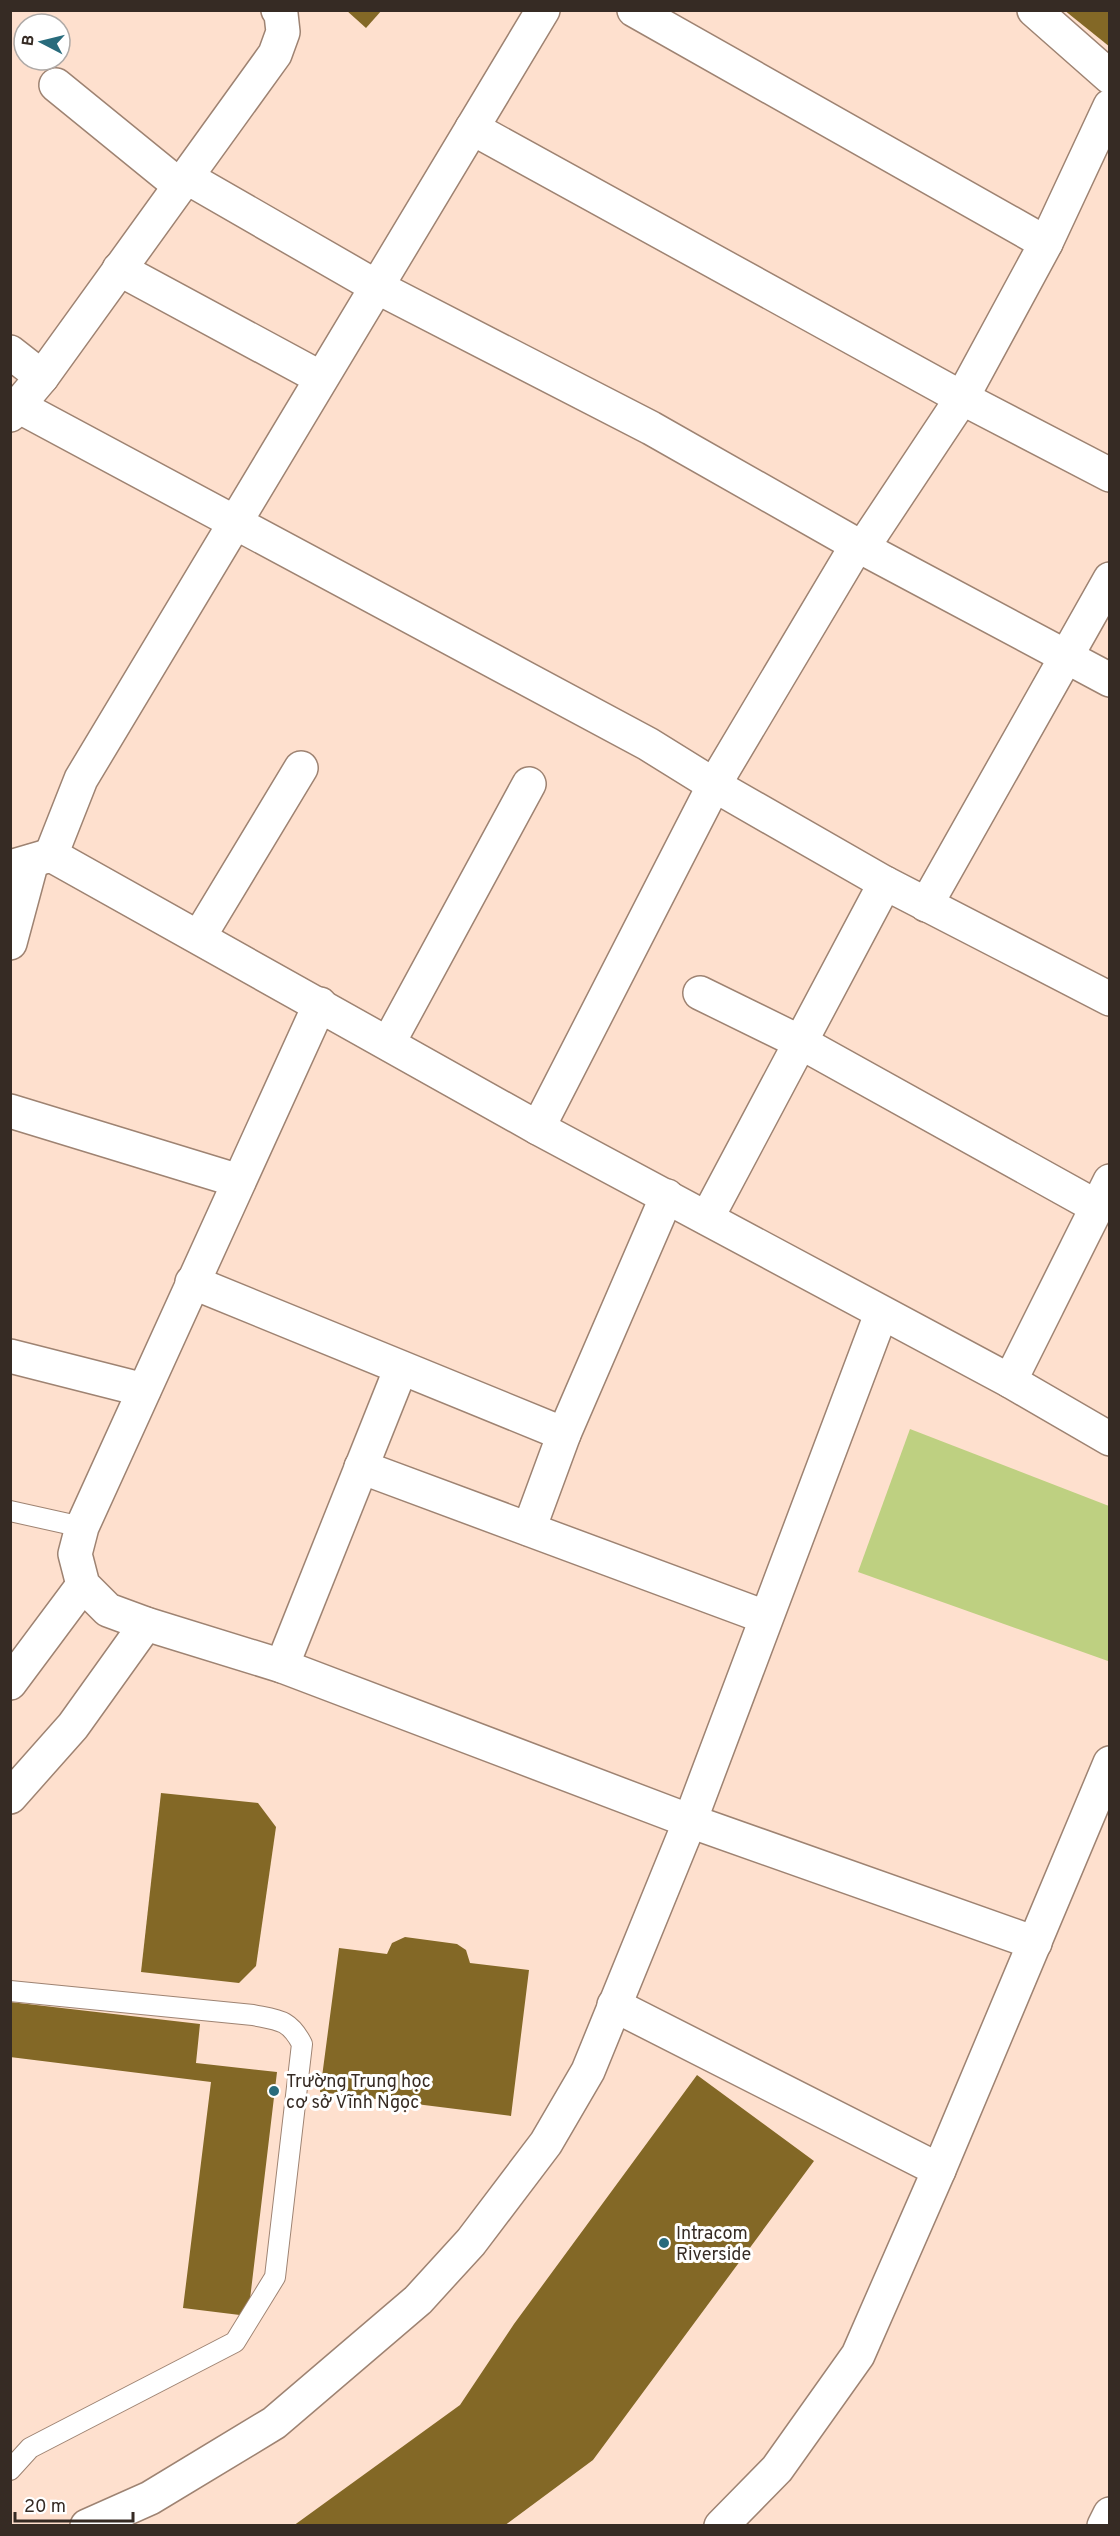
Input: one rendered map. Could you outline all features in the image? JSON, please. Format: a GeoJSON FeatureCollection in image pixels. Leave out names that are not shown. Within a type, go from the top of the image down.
{"type":"FeatureCollection","features":[{"type":"Feature","properties":{"kind":"street"},"geometry":{"type":"LineString","coordinates":[[278,10],[282,14],[283,32],[275,54],[42,377],[14,411],[235,522],[648,744],[714,785],[885,883],[1110,999]]}},
{"type":"Feature","properties":{"kind":"street"},"geometry":{"type":"LineString","coordinates":[[10,943],[31,861],[543,10]]}},
{"type":"Feature","properties":{"kind":"street"},"geometry":{"type":"LineString","coordinates":[[634,10],[1047,243]]}},
{"type":"Feature","properties":{"kind":"street"},"geometry":{"type":"LineString","coordinates":[[1034,10],[1110,77]]}},
{"type":"Feature","properties":{"kind":"street"},"geometry":{"type":"LineString","coordinates":[[56,84],[183,182],[377,287],[651,428],[860,546],[1110,680]]}},
{"type":"Feature","properties":{"kind":"street"},"geometry":{"type":"LineString","coordinates":[[538,1128],[714,785],[860,546],[962,398],[1047,243],[1110,106]]}},
{"type":"Feature","properties":{"kind":"street"},"geometry":{"type":"LineString","coordinates":[[472,128],[962,398],[1110,475]]}},
{"type":"Feature","properties":{"kind":"street"},"geometry":{"type":"LineString","coordinates":[[119,270],[321,378]]}},
{"type":"Feature","properties":{"kind":"street"},"geometry":{"type":"LineString","coordinates":[[10,352],[42,377]]}},
{"type":"Feature","properties":{"kind":"street"},"geometry":{"type":"LineString","coordinates":[[926,904],[1110,579]]}},
{"type":"Feature","properties":{"kind":"street"},"geometry":{"type":"LineString","coordinates":[[199,937],[301,768]]}},
{"type":"Feature","properties":{"kind":"street"},"geometry":{"type":"LineString","coordinates":[[389,1042],[529,784]]}},
{"type":"Feature","properties":{"kind":"street"},"geometry":{"type":"LineString","coordinates":[[31,861],[199,937],[538,1128],[881,1314],[1010,1381],[1110,1439]]}},
{"type":"Feature","properties":{"kind":"street"},"geometry":{"type":"LineString","coordinates":[[707,1218],[885,883]]}},
{"type":"Feature","properties":{"kind":"street"},"geometry":{"type":"LineString","coordinates":[[700,993],[1103,1194],[1010,1381]]}},
{"type":"Feature","properties":{"kind":"street"},"geometry":{"type":"LineString","coordinates":[[320,1004],[82,1527],[75,1554],[83,1586],[108,1610],[282,1666],[690,1821],[1035,1943]]}},
{"type":"Feature","properties":{"kind":"street"},"geometry":{"type":"LineString","coordinates":[[10,1111],[239,1181]]}},
{"type":"Feature","properties":{"kind":"street"},"geometry":{"type":"LineString","coordinates":[[529,1529],[564,1434],[667,1196]]}},
{"type":"Feature","properties":{"kind":"street"},"geometry":{"type":"LineString","coordinates":[[192,1282],[564,1434]]}},
{"type":"Feature","properties":{"kind":"street"},"geometry":{"type":"LineString","coordinates":[[87,2526],[150,2498],[274,2423],[418,2300],[471,2242],[546,2143],[588,2071],[690,1821],[881,1314]]}},
{"type":"Feature","properties":{"kind":"street"},"geometry":{"type":"LineString","coordinates":[[10,1356],[144,1390]]}},
{"type":"Feature","properties":{"kind":"street"},"geometry":{"type":"LineString","coordinates":[[282,1666],[401,1368]]}},
{"type":"Feature","properties":{"kind":"street"},"geometry":{"type":"LineString","coordinates":[[361,1467],[765,1617]]}},
{"type":"Feature","properties":{"kind":"street"},"geometry":{"type":"LineString","coordinates":[[10,1683],[83,1586]]}},
{"type":"Feature","properties":{"kind":"street"},"geometry":{"type":"LineString","coordinates":[[10,1797],[73,1726],[146,1624]]}},
{"type":"Feature","properties":{"kind":"street"},"geometry":{"type":"LineString","coordinates":[[721,2526],[777,2469],[858,2355],[939,2170],[1110,1763]]}},
{"type":"Feature","properties":{"kind":"street"},"geometry":{"type":"LineString","coordinates":[[614,2005],[939,2170]]}},
{"type":"Feature","properties":{"kind":"street"},"geometry":{"type":"LineString","coordinates":[[1104,2526],[1110,2514]]}},
{"type":"Feature","properties":{"kind":"lane"},"geometry":{"type":"LineString","coordinates":[[10,1511],[82,1527]]}},
{"type":"Feature","properties":{"kind":"lane"},"geometry":{"type":"LineString","coordinates":[[10,1990],[253,2015],[285,2021],[295,2031],[302,2044],[275,2277],[235,2342],[30,2448],[10,2470]]}},
{"type":"Feature","properties":{"kind":"green space"},"geometry":{"type":"Polygon","coordinates":[[[910,1429],[1109,1506],[1110,1656],[1108,1661],[858,1572],[910,1429]]]}},
{"type":"Feature","properties":{"kind":"building"},"geometry":{"type":"Polygon","coordinates":[[[346,10],[382,10],[366,28],[346,10]]]}},
{"type":"Feature","properties":{"kind":"building"},"geometry":{"type":"Polygon","coordinates":[[[1064,10],[1110,10],[1110,47],[1064,10]]]}},
{"type":"Feature","properties":{"kind":"building"},"geometry":{"type":"Polygon","coordinates":[[[161,1793],[258,1803],[276,1827],[256,1966],[239,1983],[141,1972],[161,1793]]]}},
{"type":"Feature","properties":{"kind":"building"},"geometry":{"type":"Polygon","coordinates":[[[405,1937],[457,1944],[466,1950],[470,1963],[529,1970],[511,2116],[320,2092],[339,1948],[387,1954],[392,1943],[405,1937]]]}},
{"type":"Feature","properties":{"kind":"building"},"geometry":{"type":"Polygon","coordinates":[[[10,2002],[200,2024],[196,2063],[277,2072],[248,2316],[183,2308],[211,2082],[10,2057],[10,2002]]]}},
{"type":"Feature","properties":{"kind":"building","name":"Intracom Riverside"},"geometry":{"type":"Polygon","coordinates":[[[697,2075],[814,2161],[593,2460],[504,2526],[293,2526],[460,2405],[514,2324],[697,2075]]]}},
{"type":"Feature","properties":{"kind":"place","name":"Trường Trung học cơ sở Vĩnh Ngọc"},"geometry":{"type":"Point","coordinates":[274,2091]}},
{"type":"Feature","properties":{"kind":"place","name":"Intracom Riverside"},"geometry":{"type":"Point","coordinates":[664,2243]}}]}
